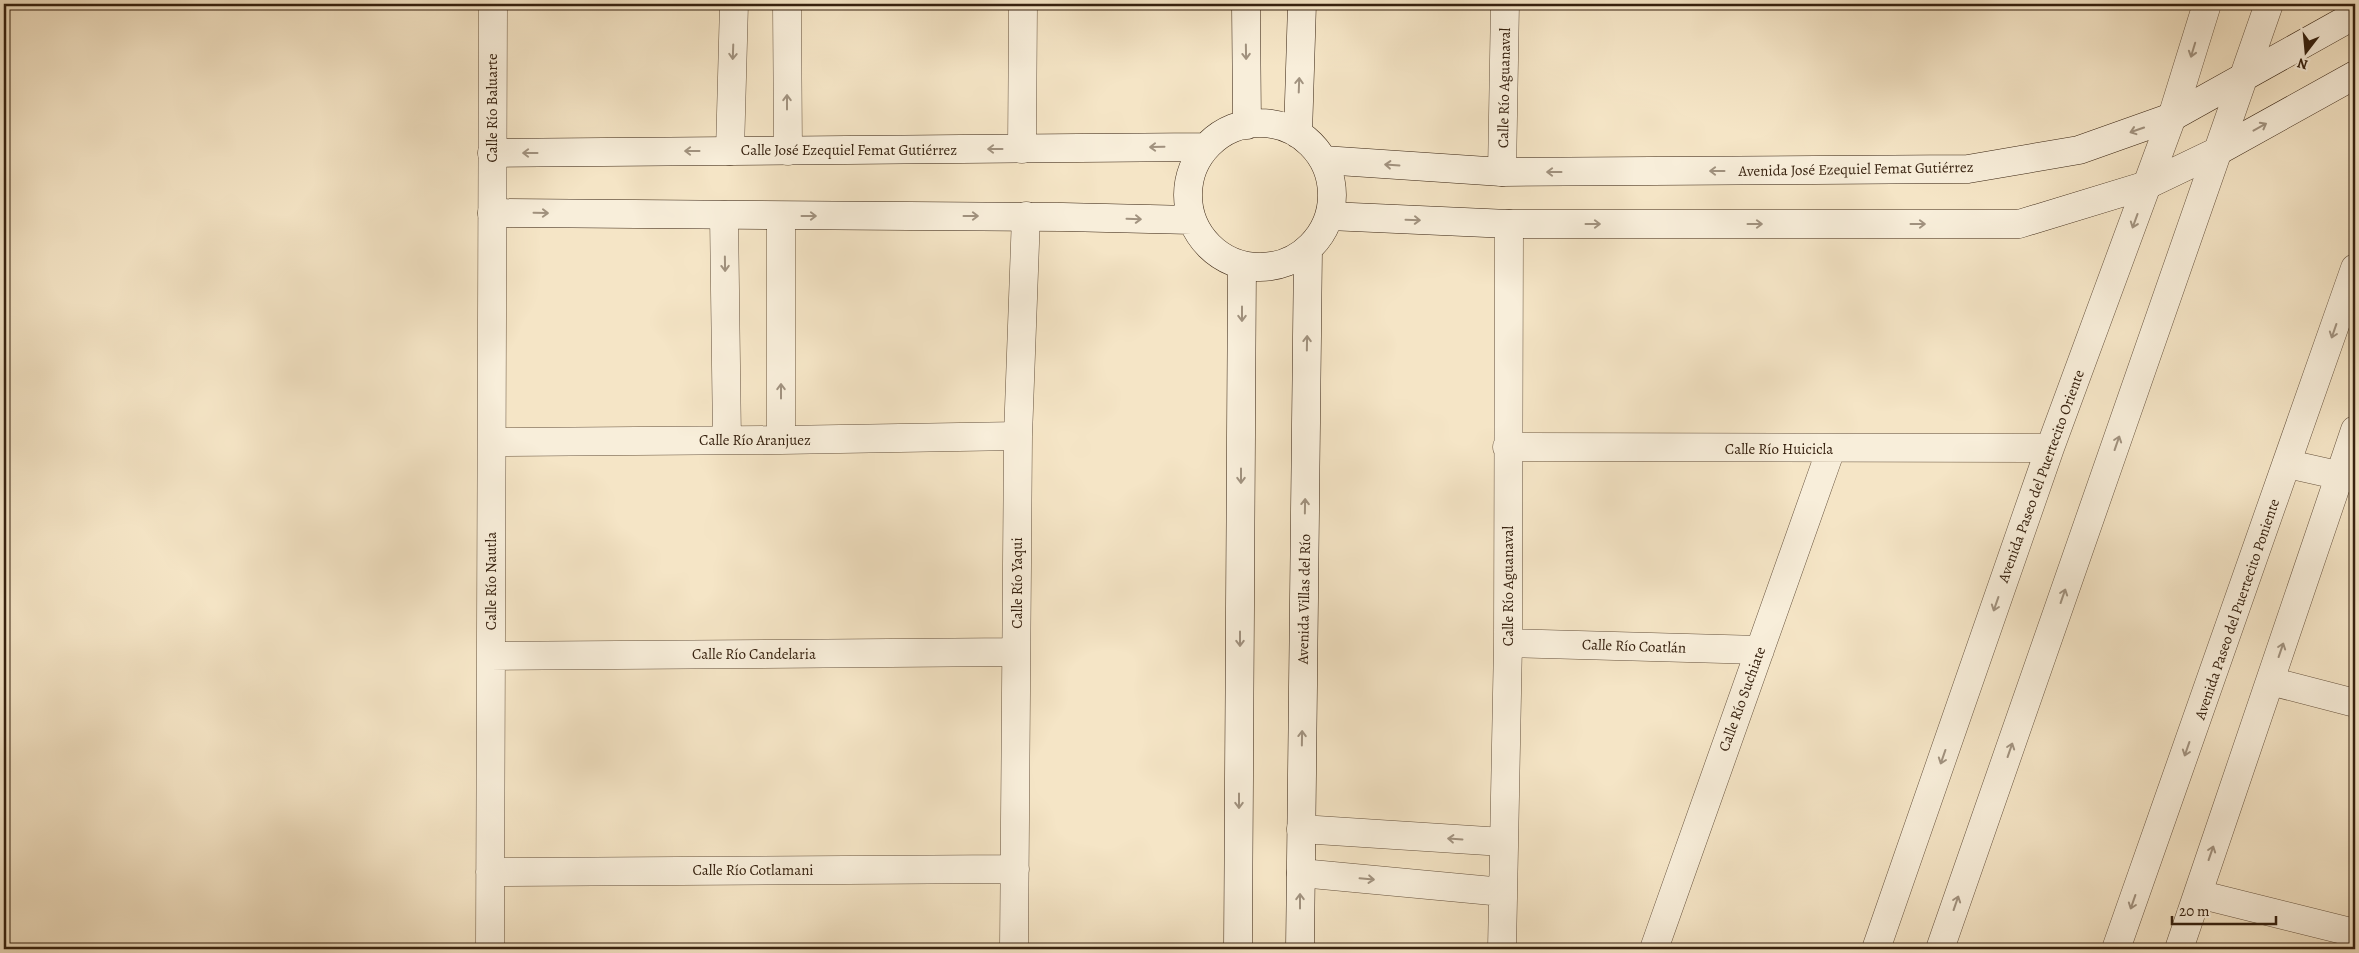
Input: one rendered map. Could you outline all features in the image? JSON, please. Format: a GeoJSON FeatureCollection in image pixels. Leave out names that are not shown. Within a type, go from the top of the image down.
{"type":"FeatureCollection","features":[{"type":"Feature","properties":{"kind":"street","name":"Calle Río Baluarte"},"geometry":{"type":"LineString","coordinates":[[492,213],[493,4]]}},
{"type":"Feature","properties":{"kind":"street"},"geometry":{"type":"LineString","coordinates":[[730,151],[734,4]]}},
{"type":"Feature","properties":{"kind":"street"},"geometry":{"type":"LineString","coordinates":[[787,4],[788,151]]}},
{"type":"Feature","properties":{"kind":"street"},"geometry":{"type":"LineString","coordinates":[[1022,149],[1023,4]]}},
{"type":"Feature","properties":{"kind":"street"},"geometry":{"type":"LineString","coordinates":[[1246,4],[1247,125]]}},
{"type":"Feature","properties":{"kind":"street"},"geometry":{"type":"LineString","coordinates":[[1298,134],[1302,4]]}},
{"type":"Feature","properties":{"kind":"street","name":"Calle Río Aguanaval"},"geometry":{"type":"LineString","coordinates":[[1502,172],[1505,4]]}},
{"type":"Feature","properties":{"kind":"street","name":"Avenida Paseo del Puertecito Oriente"},"geometry":{"type":"LineString","coordinates":[[1876,949],[2050,448],[2148,186],[2172,117],[2207,4]]}},
{"type":"Feature","properties":{"kind":"street"},"geometry":{"type":"LineString","coordinates":[[1940,949],[2269,4]]}},
{"type":"Feature","properties":{"kind":"street","name":"Avenida José Ezequiel Femat Gutiérrez"},"geometry":{"type":"LineString","coordinates":[[1323,160],[1502,172],[1968,169],[2079,150],[2172,117],[2355,15]]}},
{"type":"Feature","properties":{"kind":"street"},"geometry":{"type":"LineString","coordinates":[[1329,216],[1509,224],[2019,224],[2148,186],[2218,151],[2355,75]]}},
{"type":"Feature","properties":{"kind":"street"},"geometry":{"type":"LineString","coordinates":[[1247,125],[1280,126],[1298,134],[1312,146],[1323,160],[1330,180],[1332,200],[1329,216],[1322,232],[1308,249],[1289,261],[1268,267],[1242,265],[1218,254],[1201,236],[1192,220],[1188,199],[1188,186],[1196,162],[1206,147],[1217,137],[1247,125]]}},
{"type":"Feature","properties":{"kind":"street","name":"Calle José Ezequiel Femat Gutiérrez"},"geometry":{"type":"LineString","coordinates":[[492,153],[1206,147]]}},
{"type":"Feature","properties":{"kind":"street"},"geometry":{"type":"LineString","coordinates":[[492,213],[1026,216],[1192,220]]}},
{"type":"Feature","properties":{"kind":"street","name":"Calle Río Nautla"},"geometry":{"type":"LineString","coordinates":[[490,949],[492,213]]}},
{"type":"Feature","properties":{"kind":"street"},"geometry":{"type":"LineString","coordinates":[[724,215],[727,440]]}},
{"type":"Feature","properties":{"kind":"street"},"geometry":{"type":"LineString","coordinates":[[781,216],[781,440]]}},
{"type":"Feature","properties":{"kind":"street","name":"Calle Río Yaqui"},"geometry":{"type":"LineString","coordinates":[[1014,949],[1018,436],[1026,216]]}},
{"type":"Feature","properties":{"kind":"street","name":"Calle Río Aguanaval"},"geometry":{"type":"LineString","coordinates":[[1502,949],[1508,643],[1509,224]]}},
{"type":"Feature","properties":{"kind":"street","name":"Avenida Villas del Río"},"geometry":{"type":"LineString","coordinates":[[1300,949],[1308,249]]}},
{"type":"Feature","properties":{"kind":"street"},"geometry":{"type":"LineString","coordinates":[[1238,949],[1242,265]]}},
{"type":"Feature","properties":{"kind":"street","name":"Avenida Paseo del Puertecito Poniente"},"geometry":{"type":"LineString","coordinates":[[2116,949],[2288,464],[2355,268]]}},
{"type":"Feature","properties":{"kind":"street"},"geometry":{"type":"LineString","coordinates":[[2179,949],[2270,681],[2348,477],[2355,430]]}},
{"type":"Feature","properties":{"kind":"street","name":"Calle Río Aranjuez"},"geometry":{"type":"LineString","coordinates":[[492,442],[1018,436]]}},
{"type":"Feature","properties":{"kind":"street","name":"Calle Río Huicicla"},"geometry":{"type":"LineString","coordinates":[[1507,447],[2050,448]]}},
{"type":"Feature","properties":{"kind":"street","name":"Calle Río Suchiate"},"geometry":{"type":"LineString","coordinates":[[1654,949],[1831,449]]}},
{"type":"Feature","properties":{"kind":"street"},"geometry":{"type":"LineString","coordinates":[[2288,464],[2348,477]]}},
{"type":"Feature","properties":{"kind":"street","name":"Calle Río Coatlán"},"geometry":{"type":"LineString","coordinates":[[1508,643],[1760,650]]}},
{"type":"Feature","properties":{"kind":"street","name":"Calle Río Candelaria"},"geometry":{"type":"LineString","coordinates":[[491,656],[1016,652]]}},
{"type":"Feature","properties":{"kind":"street"},"geometry":{"type":"LineString","coordinates":[[2270,681],[2355,703]]}},
{"type":"Feature","properties":{"kind":"street"},"geometry":{"type":"LineString","coordinates":[[1301,829],[1503,842]]}},
{"type":"Feature","properties":{"kind":"street","name":"Calle Río Cotlamani"},"geometry":{"type":"LineString","coordinates":[[490,872],[1015,869]]}},
{"type":"Feature","properties":{"kind":"street"},"geometry":{"type":"LineString","coordinates":[[1301,873],[1503,892]]}},
{"type":"Feature","properties":{"kind":"street"},"geometry":{"type":"LineString","coordinates":[[2198,894],[2355,933]]}}]}
